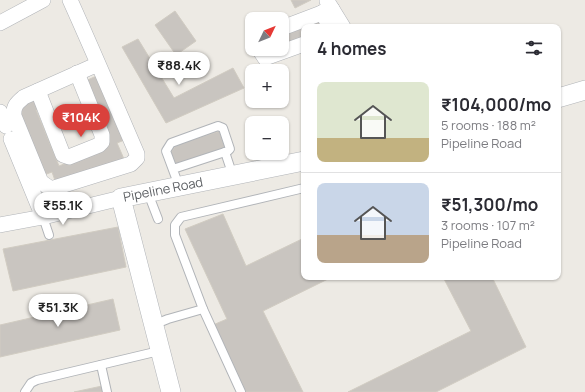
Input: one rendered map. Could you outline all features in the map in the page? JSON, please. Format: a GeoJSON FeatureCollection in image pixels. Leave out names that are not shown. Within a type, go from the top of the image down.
{"type":"FeatureCollection","features":[{"type":"Feature","properties":{"kind":"street"},"geometry":{"type":"LineString","coordinates":[[70,0],[98,64],[137,154],[137,158],[131,164],[56,189],[51,189],[41,182],[14,116],[16,103],[38,91],[98,64]]}},
{"type":"Feature","properties":{"kind":"street"},"geometry":{"type":"LineString","coordinates":[[0,23],[18,4],[38,1]]}},
{"type":"Feature","properties":{"kind":"street"},"geometry":{"type":"LineString","coordinates":[[327,7],[329,24]]}},
{"type":"Feature","properties":{"kind":"street"},"geometry":{"type":"LineString","coordinates":[[327,7],[341,24]]}},
{"type":"Feature","properties":{"kind":"street"},"geometry":{"type":"LineString","coordinates":[[289,25],[327,7]]}},
{"type":"Feature","properties":{"kind":"street"},"geometry":{"type":"LineString","coordinates":[[289,49],[301,45]]}},
{"type":"Feature","properties":{"kind":"street"},"geometry":{"type":"LineString","coordinates":[[261,56],[265,58],[271,56]]}},
{"type":"Feature","properties":{"kind":"street"},"geometry":{"type":"LineString","coordinates":[[38,91],[63,155],[69,157],[99,145],[102,142],[102,136],[77,73]]}},
{"type":"Feature","properties":{"kind":"street"},"geometry":{"type":"LineString","coordinates":[[561,97],[585,90]]}},
{"type":"Feature","properties":{"kind":"street"},"geometry":{"type":"LineString","coordinates":[[0,112],[43,217]]}},
{"type":"Feature","properties":{"kind":"street","name":"Pipeline Road"},"geometry":{"type":"LineString","coordinates":[[0,225],[43,217],[148,193],[176,178],[233,176],[301,162]]}},
{"type":"Feature","properties":{"kind":"street"},"geometry":{"type":"LineString","coordinates":[[121,198],[129,246],[171,392]]}},
{"type":"Feature","properties":{"kind":"lane"},"geometry":{"type":"LineString","coordinates":[[218,126],[223,128],[230,148],[176,178],[166,151],[168,146],[171,143],[218,126]]}},
{"type":"Feature","properties":{"kind":"lane"},"geometry":{"type":"LineString","coordinates":[[225,152],[233,176]]}},
{"type":"Feature","properties":{"kind":"lane"},"geometry":{"type":"LineString","coordinates":[[241,392],[203,309],[175,235],[175,225],[181,217],[301,189]]}},
{"type":"Feature","properties":{"kind":"lane"},"geometry":{"type":"LineString","coordinates":[[148,193],[158,219]]}},
{"type":"Feature","properties":{"kind":"lane"},"geometry":{"type":"LineString","coordinates":[[43,217],[49,235]]}},
{"type":"Feature","properties":{"kind":"lane"},"geometry":{"type":"LineString","coordinates":[[152,325],[203,309]]}},
{"type":"Feature","properties":{"kind":"lane"},"geometry":{"type":"LineString","coordinates":[[25,392],[31,383],[37,380],[159,351]]}},
{"type":"Feature","properties":{"kind":"lane"},"geometry":{"type":"LineString","coordinates":[[101,365],[107,392]]}},
{"type":"Feature","properties":{"kind":"building"},"geometry":{"type":"Polygon","coordinates":[[[291,0],[311,0],[295,8],[291,0]]]}},
{"type":"Feature","properties":{"kind":"building"},"geometry":{"type":"Polygon","coordinates":[[[175,11],[196,41],[176,55],[155,25],[175,11]]]}},
{"type":"Feature","properties":{"kind":"building"},"geometry":{"type":"Polygon","coordinates":[[[322,16],[325,24],[302,24],[322,16]]]}},
{"type":"Feature","properties":{"kind":"building"},"geometry":{"type":"Polygon","coordinates":[[[301,24],[301,39],[289,45],[289,29],[301,24]]]}},
{"type":"Feature","properties":{"kind":"building"},"geometry":{"type":"Polygon","coordinates":[[[138,39],[174,98],[233,68],[244,88],[166,123],[122,47],[138,39]]]}},
{"type":"Feature","properties":{"kind":"building"},"geometry":{"type":"Polygon","coordinates":[[[101,74],[127,139],[117,143],[124,159],[57,186],[52,172],[41,176],[17,115],[22,113],[19,105],[37,98],[40,108],[36,110],[59,166],[109,146],[83,82],[101,74]]]}},
{"type":"Feature","properties":{"kind":"building"},"geometry":{"type":"Polygon","coordinates":[[[220,131],[226,150],[177,164],[172,161],[170,154],[176,145],[220,131]]]}},
{"type":"Feature","properties":{"kind":"building"},"geometry":{"type":"Polygon","coordinates":[[[223,214],[246,266],[301,239],[301,280],[326,280],[263,311],[303,392],[244,392],[213,325],[227,319],[185,229],[223,214]]]}},
{"type":"Feature","properties":{"kind":"building"},"geometry":{"type":"Polygon","coordinates":[[[118,227],[126,267],[13,291],[3,249],[118,227]]]}},
{"type":"Feature","properties":{"kind":"building"},"geometry":{"type":"Polygon","coordinates":[[[445,280],[493,280],[526,347],[436,392],[348,392],[471,331],[445,280]]]}},
{"type":"Feature","properties":{"kind":"building"},"geometry":{"type":"Polygon","coordinates":[[[113,299],[120,330],[0,357],[0,325],[113,299]]]}},
{"type":"Feature","properties":{"kind":"building"},"geometry":{"type":"Polygon","coordinates":[[[102,386],[103,392],[74,392],[102,386]]]}}]}
